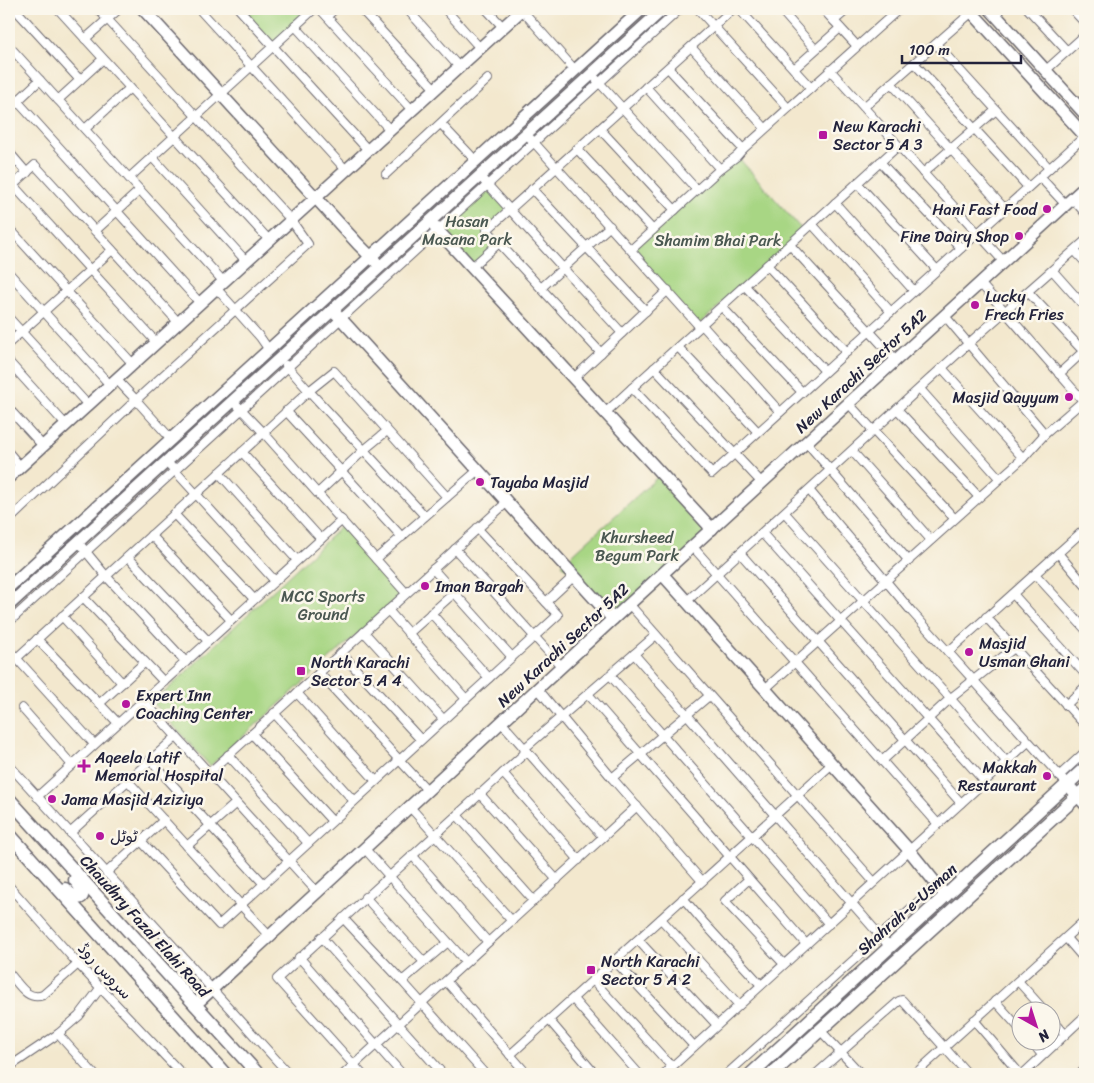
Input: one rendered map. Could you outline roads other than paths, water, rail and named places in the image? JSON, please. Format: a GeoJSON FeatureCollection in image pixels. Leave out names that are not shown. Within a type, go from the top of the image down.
{"type":"FeatureCollection","features":[{"type":"Feature","properties":{"kind":"main road","name":"Shahrah-e-Usman"},"geometry":{"type":"LineString","coordinates":[[751,1074],[946,896],[1067,780],[1085,768]]}},
{"type":"Feature","properties":{"kind":"main road","name":"Shahrah-e-Usman"},"geometry":{"type":"LineString","coordinates":[[772,1074],[1084,794]]}},
{"type":"Feature","properties":{"kind":"main road"},"geometry":{"type":"LineString","coordinates":[[9,799],[23,823],[82,888],[81,896],[76,898],[70,895],[9,828]]}},
{"type":"Feature","properties":{"kind":"main road","name":"Chaudhry Fazal Elahi Road"},"geometry":{"type":"LineString","coordinates":[[9,799],[258,1074]]}},
{"type":"Feature","properties":{"kind":"main road"},"geometry":{"type":"LineString","coordinates":[[9,834],[225,1074]]}},
{"type":"Feature","properties":{"kind":"street"},"geometry":{"type":"LineString","coordinates":[[15,9],[80,80]]}},
{"type":"Feature","properties":{"kind":"street"},"geometry":{"type":"LineString","coordinates":[[58,9],[269,240]]}},
{"type":"Feature","properties":{"kind":"street"},"geometry":{"type":"LineString","coordinates":[[9,520],[136,400],[308,244],[290,220],[98,9]]}},
{"type":"Feature","properties":{"kind":"street"},"geometry":{"type":"LineString","coordinates":[[85,39],[119,9]]}},
{"type":"Feature","properties":{"kind":"street"},"geometry":{"type":"LineString","coordinates":[[143,9],[315,198],[371,258],[381,266]]}},
{"type":"Feature","properties":{"kind":"street"},"geometry":{"type":"LineString","coordinates":[[199,9],[346,170]]}},
{"type":"Feature","properties":{"kind":"street"},"geometry":{"type":"LineString","coordinates":[[239,9],[368,150]]}},
{"type":"Feature","properties":{"kind":"street"},"geometry":{"type":"LineString","coordinates":[[129,178],[314,9]]}},
{"type":"Feature","properties":{"kind":"street"},"geometry":{"type":"LineString","coordinates":[[320,9],[412,110]]}},
{"type":"Feature","properties":{"kind":"street"},"geometry":{"type":"LineString","coordinates":[[327,16],[335,9]]}},
{"type":"Feature","properties":{"kind":"street"},"geometry":{"type":"LineString","coordinates":[[361,9],[435,89]]}},
{"type":"Feature","properties":{"kind":"street"},"geometry":{"type":"LineString","coordinates":[[407,9],[459,66]]}},
{"type":"Feature","properties":{"kind":"street"},"geometry":{"type":"LineString","coordinates":[[445,9],[480,48]]}},
{"type":"Feature","properties":{"kind":"street"},"geometry":{"type":"LineString","coordinates":[[486,9],[503,27]]}},
{"type":"Feature","properties":{"kind":"street"},"geometry":{"type":"LineString","coordinates":[[9,477],[522,9],[575,70]]}},
{"type":"Feature","properties":{"kind":"street"},"geometry":{"type":"LineString","coordinates":[[9,587],[642,9]]}},
{"type":"Feature","properties":{"kind":"street"},"geometry":{"type":"LineString","coordinates":[[595,78],[663,9]]}},
{"type":"Feature","properties":{"kind":"street"},"geometry":{"type":"LineString","coordinates":[[9,622],[175,471],[238,405],[280,357],[337,314],[434,226],[479,175],[529,137],[595,78],[680,9]]}},
{"type":"Feature","properties":{"kind":"street"},"geometry":{"type":"LineString","coordinates":[[698,9],[788,108]]}},
{"type":"Feature","properties":{"kind":"street"},"geometry":{"type":"LineString","coordinates":[[601,353],[487,230],[733,9]]}},
{"type":"Feature","properties":{"kind":"street"},"geometry":{"type":"LineString","coordinates":[[739,9],[811,88]]}},
{"type":"Feature","properties":{"kind":"street"},"geometry":{"type":"LineString","coordinates":[[780,9],[815,50]]}},
{"type":"Feature","properties":{"kind":"street"},"geometry":{"type":"LineString","coordinates":[[823,9],[857,46]]}},
{"type":"Feature","properties":{"kind":"street"},"geometry":{"type":"LineString","coordinates":[[794,69],[815,50],[848,9]]}},
{"type":"Feature","properties":{"kind":"street"},"geometry":{"type":"LineString","coordinates":[[632,249],[898,9]]}},
{"type":"Feature","properties":{"kind":"street"},"geometry":{"type":"LineString","coordinates":[[990,9],[1066,93],[1083,106]]}},
{"type":"Feature","properties":{"kind":"street"},"geometry":{"type":"LineString","coordinates":[[1028,9],[1067,51]]}},
{"type":"Feature","properties":{"kind":"street"},"geometry":{"type":"LineString","coordinates":[[1072,9],[1085,23]]}},
{"type":"Feature","properties":{"kind":"street"},"geometry":{"type":"LineString","coordinates":[[632,388],[712,474],[1085,136],[971,10],[936,44],[864,107]]}},
{"type":"Feature","properties":{"kind":"street"},"geometry":{"type":"LineString","coordinates":[[295,26],[390,130]]}},
{"type":"Feature","properties":{"kind":"street"},"geometry":{"type":"LineString","coordinates":[[1045,71],[1085,35]]}},
{"type":"Feature","properties":{"kind":"street"},"geometry":{"type":"LineString","coordinates":[[936,44],[1049,168]]}},
{"type":"Feature","properties":{"kind":"street"},"geometry":{"type":"LineString","coordinates":[[9,46],[140,190],[220,285],[236,311],[260,337],[268,350]]}},
{"type":"Feature","properties":{"kind":"street"},"geometry":{"type":"LineString","coordinates":[[691,46],[766,128]]}},
{"type":"Feature","properties":{"kind":"street"},"geometry":{"type":"LineString","coordinates":[[58,100],[104,59]]}},
{"type":"Feature","properties":{"kind":"street"},"geometry":{"type":"LineString","coordinates":[[914,63],[1028,187]]}},
{"type":"Feature","properties":{"kind":"street"},"geometry":{"type":"LineString","coordinates":[[668,68],[743,149]]}},
{"type":"Feature","properties":{"kind":"street"},"geometry":{"type":"LineString","coordinates":[[830,70],[1004,262]]}},
{"type":"Feature","properties":{"kind":"street"},"geometry":{"type":"LineString","coordinates":[[595,78],[697,190]]}},
{"type":"Feature","properties":{"kind":"street"},"geometry":{"type":"LineString","coordinates":[[386,174],[488,79]]}},
{"type":"Feature","properties":{"kind":"street"},"geometry":{"type":"LineString","coordinates":[[9,109],[40,80]]}},
{"type":"Feature","properties":{"kind":"street"},"geometry":{"type":"LineString","coordinates":[[891,83],[1005,209]]}},
{"type":"Feature","properties":{"kind":"street"},"geometry":{"type":"LineString","coordinates":[[646,87],[720,169]]}},
{"type":"Feature","properties":{"kind":"street"},"geometry":{"type":"LineString","coordinates":[[85,129],[130,88]]}},
{"type":"Feature","properties":{"kind":"street"},"geometry":{"type":"LineString","coordinates":[[9,92],[200,302]]}},
{"type":"Feature","properties":{"kind":"street"},"geometry":{"type":"LineString","coordinates":[[1055,104],[1066,93]]}},
{"type":"Feature","properties":{"kind":"street"},"geometry":{"type":"LineString","coordinates":[[923,173],[996,110]]}},
{"type":"Feature","properties":{"kind":"street"},"geometry":{"type":"LineString","coordinates":[[440,124],[476,161]]}},
{"type":"Feature","properties":{"kind":"street"},"geometry":{"type":"LineString","coordinates":[[600,129],[675,210]]}},
{"type":"Feature","properties":{"kind":"street"},"geometry":{"type":"LineString","coordinates":[[529,137],[780,412]]}},
{"type":"Feature","properties":{"kind":"street"},"geometry":{"type":"LineString","coordinates":[[9,605],[167,462],[288,367],[381,266],[488,184],[529,137]]}},
{"type":"Feature","properties":{"kind":"street"},"geometry":{"type":"LineString","coordinates":[[605,413],[898,146]]}},
{"type":"Feature","properties":{"kind":"street"},"geometry":{"type":"LineString","coordinates":[[577,149],[653,230]]}},
{"type":"Feature","properties":{"kind":"street"},"geometry":{"type":"LineString","coordinates":[[9,152],[27,173]]}},
{"type":"Feature","properties":{"kind":"street"},"geometry":{"type":"LineString","coordinates":[[152,157],[246,261]]}},
{"type":"Feature","properties":{"kind":"street"},"geometry":{"type":"LineString","coordinates":[[880,162],[961,248]]}},
{"type":"Feature","properties":{"kind":"street"},"geometry":{"type":"LineString","coordinates":[[156,342],[11,187],[35,165],[178,322]]}},
{"type":"Feature","properties":{"kind":"street"},"geometry":{"type":"LineString","coordinates":[[479,175],[622,333]]}},
{"type":"Feature","properties":{"kind":"street"},"geometry":{"type":"LineString","coordinates":[[1040,177],[1085,213]]}},
{"type":"Feature","properties":{"kind":"street"},"geometry":{"type":"LineString","coordinates":[[857,184],[937,270]]}},
{"type":"Feature","properties":{"kind":"street","name":"New Karachi Sector 5A2"},"geometry":{"type":"LineString","coordinates":[[195,1005],[1085,188]]}},
{"type":"Feature","properties":{"kind":"street"},"geometry":{"type":"LineString","coordinates":[[532,189],[646,311]]}},
{"type":"Feature","properties":{"kind":"street"},"geometry":{"type":"LineString","coordinates":[[95,231],[140,190]]}},
{"type":"Feature","properties":{"kind":"street"},"geometry":{"type":"LineString","coordinates":[[835,203],[914,291]]}},
{"type":"Feature","properties":{"kind":"street"},"geometry":{"type":"LineString","coordinates":[[812,224],[891,312]]}},
{"type":"Feature","properties":{"kind":"street"},"geometry":{"type":"LineString","coordinates":[[434,226],[712,529]]}},
{"type":"Feature","properties":{"kind":"street"},"geometry":{"type":"LineString","coordinates":[[541,288],[610,226]]}},
{"type":"Feature","properties":{"kind":"street"},"geometry":{"type":"LineString","coordinates":[[9,228],[133,364]]}},
{"type":"Feature","properties":{"kind":"street"},"geometry":{"type":"LineString","coordinates":[[687,601],[968,344],[1085,241]]}},
{"type":"Feature","properties":{"kind":"street"},"geometry":{"type":"LineString","coordinates":[[472,267],[499,243]]}},
{"type":"Feature","properties":{"kind":"street"},"geometry":{"type":"LineString","coordinates":[[790,245],[896,360]]}},
{"type":"Feature","properties":{"kind":"street"},"geometry":{"type":"LineString","coordinates":[[9,344],[112,250]]}},
{"type":"Feature","properties":{"kind":"street"},"geometry":{"type":"LineString","coordinates":[[1075,251],[1085,262]]}},
{"type":"Feature","properties":{"kind":"street"},"geometry":{"type":"LineString","coordinates":[[767,265],[847,352]]}},
{"type":"Feature","properties":{"kind":"street"},"geometry":{"type":"LineString","coordinates":[[1053,271],[1085,307]]}},
{"type":"Feature","properties":{"kind":"street"},"geometry":{"type":"LineString","coordinates":[[9,274],[113,382],[136,400],[172,440]]}},
{"type":"Feature","properties":{"kind":"street"},"geometry":{"type":"LineString","coordinates":[[764,689],[864,601],[978,496],[1023,458],[1045,434],[1084,402],[980,283]]}},
{"type":"Feature","properties":{"kind":"street"},"geometry":{"type":"LineString","coordinates":[[745,286],[825,372]]}},
{"type":"Feature","properties":{"kind":"street"},"geometry":{"type":"LineString","coordinates":[[574,378],[668,290]]}},
{"type":"Feature","properties":{"kind":"street"},"geometry":{"type":"LineString","coordinates":[[1028,292],[1085,352],[1060,374]]}},
{"type":"Feature","properties":{"kind":"street"},"geometry":{"type":"LineString","coordinates":[[722,306],[802,392]]}},
{"type":"Feature","properties":{"kind":"street"},"geometry":{"type":"LineString","coordinates":[[337,314],[573,578],[613,620]]}},
{"type":"Feature","properties":{"kind":"street"},"geometry":{"type":"LineString","coordinates":[[945,316],[1045,434]]}},
{"type":"Feature","properties":{"kind":"street"},"geometry":{"type":"LineString","coordinates":[[9,318],[88,405]]}},
{"type":"Feature","properties":{"kind":"street"},"geometry":{"type":"LineString","coordinates":[[678,347],[758,432]]}},
{"type":"Feature","properties":{"kind":"street"},"geometry":{"type":"LineString","coordinates":[[280,357],[308,391],[425,516]]}},
{"type":"Feature","properties":{"kind":"street"},"geometry":{"type":"LineString","coordinates":[[9,362],[66,425]]}},
{"type":"Feature","properties":{"kind":"street"},"geometry":{"type":"LineString","coordinates":[[654,368],[762,483]]}},
{"type":"Feature","properties":{"kind":"street"},"geometry":{"type":"LineString","coordinates":[[942,368],[1023,458]]}},
{"type":"Feature","properties":{"kind":"street"},"geometry":{"type":"LineString","coordinates":[[9,665],[308,391],[334,371],[447,497]]}},
{"type":"Feature","properties":{"kind":"street"},"geometry":{"type":"LineString","coordinates":[[920,388],[1000,478]]}},
{"type":"Feature","properties":{"kind":"street"},"geometry":{"type":"LineString","coordinates":[[849,404],[954,518]]}},
{"type":"Feature","properties":{"kind":"street"},"geometry":{"type":"LineString","coordinates":[[238,405],[406,593]]}},
{"type":"Feature","properties":{"kind":"street"},"geometry":{"type":"LineString","coordinates":[[9,409],[43,446]]}},
{"type":"Feature","properties":{"kind":"street"},"geometry":{"type":"LineString","coordinates":[[897,409],[978,496]]}},
{"type":"Feature","properties":{"kind":"street"},"geometry":{"type":"LineString","coordinates":[[286,412],[402,537]]}},
{"type":"Feature","properties":{"kind":"street"},"geometry":{"type":"LineString","coordinates":[[318,493],[364,450],[388,431]]}},
{"type":"Feature","properties":{"kind":"street"},"geometry":{"type":"LineString","coordinates":[[807,443],[908,561]]}},
{"type":"Feature","properties":{"kind":"street"},"geometry":{"type":"LineString","coordinates":[[852,451],[931,540]]}},
{"type":"Feature","properties":{"kind":"street"},"geometry":{"type":"LineString","coordinates":[[242,452],[321,539]]}},
{"type":"Feature","properties":{"kind":"street"},"geometry":{"type":"LineString","coordinates":[[9,453],[20,466]]}},
{"type":"Feature","properties":{"kind":"street"},"geometry":{"type":"LineString","coordinates":[[167,462],[275,581]]}},
{"type":"Feature","properties":{"kind":"street"},"geometry":{"type":"LineString","coordinates":[[376,560],[477,471]]}},
{"type":"Feature","properties":{"kind":"street"},"geometry":{"type":"LineString","coordinates":[[219,473],[297,560]]}},
{"type":"Feature","properties":{"kind":"street"},"geometry":{"type":"LineString","coordinates":[[809,490],[886,581],[1028,742],[1084,794]]}},
{"type":"Feature","properties":{"kind":"street"},"geometry":{"type":"LineString","coordinates":[[209,773],[506,502]]}},
{"type":"Feature","properties":{"kind":"street"},"geometry":{"type":"LineString","coordinates":[[785,512],[1006,761]]}},
{"type":"Feature","properties":{"kind":"street"},"geometry":{"type":"LineString","coordinates":[[174,514],[254,599]]}},
{"type":"Feature","properties":{"kind":"street"},"geometry":{"type":"LineString","coordinates":[[37,797],[342,520]]}},
{"type":"Feature","properties":{"kind":"street"},"geometry":{"type":"LineString","coordinates":[[141,841],[219,925],[512,658],[558,615],[477,528]]}},
{"type":"Feature","properties":{"kind":"street"},"geometry":{"type":"LineString","coordinates":[[762,533],[984,782]]}},
{"type":"Feature","properties":{"kind":"street"},"geometry":{"type":"LineString","coordinates":[[948,652],[1058,553],[1084,533]]}},
{"type":"Feature","properties":{"kind":"street"},"geometry":{"type":"LineString","coordinates":[[151,535],[231,620]]}},
{"type":"Feature","properties":{"kind":"street"},"geometry":{"type":"LineString","coordinates":[[78,542],[106,576],[186,662]]}},
{"type":"Feature","properties":{"kind":"street"},"geometry":{"type":"LineString","coordinates":[[693,547],[718,573],[794,662],[938,824]]}},
{"type":"Feature","properties":{"kind":"street"},"geometry":{"type":"LineString","coordinates":[[455,549],[562,667]]}},
{"type":"Feature","properties":{"kind":"street"},"geometry":{"type":"LineString","coordinates":[[740,553],[961,803]]}},
{"type":"Feature","properties":{"kind":"street"},"geometry":{"type":"LineString","coordinates":[[1058,553],[1085,585]]}},
{"type":"Feature","properties":{"kind":"street"},"geometry":{"type":"LineString","coordinates":[[128,556],[208,641]]}},
{"type":"Feature","properties":{"kind":"street"},"geometry":{"type":"LineString","coordinates":[[433,569],[512,658]]}},
{"type":"Feature","properties":{"kind":"street"},"geometry":{"type":"LineString","coordinates":[[1035,574],[1085,629]]}},
{"type":"Feature","properties":{"kind":"street"},"geometry":{"type":"LineString","coordinates":[[663,575],[909,850],[946,896]]}},
{"type":"Feature","properties":{"kind":"street"},"geometry":{"type":"LineString","coordinates":[[546,602],[573,578]]}},
{"type":"Feature","properties":{"kind":"street"},"geometry":{"type":"LineString","coordinates":[[408,634],[454,593]]}},
{"type":"Feature","properties":{"kind":"street"},"geometry":{"type":"LineString","coordinates":[[1013,594],[1085,674]]}},
{"type":"Feature","properties":{"kind":"street"},"geometry":{"type":"LineString","coordinates":[[83,597],[164,682]]}},
{"type":"Feature","properties":{"kind":"street"},"geometry":{"type":"LineString","coordinates":[[630,605],[874,882]]}},
{"type":"Feature","properties":{"kind":"street"},"geometry":{"type":"LineString","coordinates":[[388,610],[466,699]]}},
{"type":"Feature","properties":{"kind":"street"},"geometry":{"type":"LineString","coordinates":[[431,613],[489,678]]}},
{"type":"Feature","properties":{"kind":"street"},"geometry":{"type":"LineString","coordinates":[[62,616],[122,682]]}},
{"type":"Feature","properties":{"kind":"street"},"geometry":{"type":"LineString","coordinates":[[986,617],[1085,725]]}},
{"type":"Feature","properties":{"kind":"street"},"geometry":{"type":"LineString","coordinates":[[364,632],[444,720]]}},
{"type":"Feature","properties":{"kind":"street"},"geometry":{"type":"LineString","coordinates":[[362,1074],[277,978],[524,754],[525,748],[656,635]]}},
{"type":"Feature","properties":{"kind":"street"},"geometry":{"type":"LineString","coordinates":[[37,639],[118,723]]}},
{"type":"Feature","properties":{"kind":"street"},"geometry":{"type":"LineString","coordinates":[[882,761],[951,698],[1014,648]]}},
{"type":"Feature","properties":{"kind":"street"},"geometry":{"type":"LineString","coordinates":[[9,650],[94,744]]}},
{"type":"Feature","properties":{"kind":"street"},"geometry":{"type":"LineString","coordinates":[[341,652],[421,740]]}},
{"type":"Feature","properties":{"kind":"street"},"geometry":{"type":"LineString","coordinates":[[634,654],[850,904],[890,947]]}},
{"type":"Feature","properties":{"kind":"street"},"geometry":{"type":"LineString","coordinates":[[99,704],[145,662]]}},
{"type":"Feature","properties":{"kind":"street"},"geometry":{"type":"LineString","coordinates":[[319,673],[428,791]]}},
{"type":"Feature","properties":{"kind":"street"},"geometry":{"type":"LineString","coordinates":[[610,675],[829,924]]}},
{"type":"Feature","properties":{"kind":"street"},"geometry":{"type":"LineString","coordinates":[[1066,704],[1085,687]]}},
{"type":"Feature","properties":{"kind":"street"},"geometry":{"type":"LineString","coordinates":[[538,689],[612,778],[702,881]]}},
{"type":"Feature","properties":{"kind":"street"},"geometry":{"type":"LineString","coordinates":[[297,693],[376,782]]}},
{"type":"Feature","properties":{"kind":"street"},"geometry":{"type":"LineString","coordinates":[[588,694],[806,944]]}},
{"type":"Feature","properties":{"kind":"street"},"geometry":{"type":"LineString","coordinates":[[612,778],[710,696]]}},
{"type":"Feature","properties":{"kind":"street"},"geometry":{"type":"LineString","coordinates":[[143,700],[318,892]]}},
{"type":"Feature","properties":{"kind":"street"},"geometry":{"type":"LineString","coordinates":[[22,708],[72,764]]}},
{"type":"Feature","properties":{"kind":"street"},"geometry":{"type":"LineString","coordinates":[[274,713],[354,801]]}},
{"type":"Feature","properties":{"kind":"street"},"geometry":{"type":"LineString","coordinates":[[502,723],[603,837]]}},
{"type":"Feature","properties":{"kind":"street"},"geometry":{"type":"LineString","coordinates":[[252,734],[332,821]]}},
{"type":"Feature","properties":{"kind":"street"},"geometry":{"type":"LineString","coordinates":[[70,833],[176,737]]}},
{"type":"Feature","properties":{"kind":"street"},"geometry":{"type":"LineString","coordinates":[[664,1074],[1028,742]]}},
{"type":"Feature","properties":{"kind":"street"},"geometry":{"type":"LineString","coordinates":[[1067,780],[1085,752]]}},
{"type":"Feature","properties":{"kind":"street"},"geometry":{"type":"LineString","coordinates":[[228,755],[308,843]]}},
{"type":"Feature","properties":{"kind":"street"},"geometry":{"type":"LineString","coordinates":[[150,760],[264,884]]}},
{"type":"Feature","properties":{"kind":"street"},"geometry":{"type":"LineString","coordinates":[[510,1056],[832,764]]}},
{"type":"Feature","properties":{"kind":"street"},"geometry":{"type":"LineString","coordinates":[[9,765],[290,1074]]}},
{"type":"Feature","properties":{"kind":"street"},"geometry":{"type":"LineString","coordinates":[[502,773],[578,860]]}},
{"type":"Feature","properties":{"kind":"street"},"geometry":{"type":"LineString","coordinates":[[128,781],[270,937]]}},
{"type":"Feature","properties":{"kind":"street"},"geometry":{"type":"LineString","coordinates":[[479,793],[557,880]]}},
{"type":"Feature","properties":{"kind":"street"},"geometry":{"type":"LineString","coordinates":[[187,846],[236,803]]}},
{"type":"Feature","properties":{"kind":"street"},"geometry":{"type":"LineString","coordinates":[[344,1074],[637,806]]}},
{"type":"Feature","properties":{"kind":"street"},"geometry":{"type":"LineString","coordinates":[[410,807],[512,921]]}},
{"type":"Feature","properties":{"kind":"street"},"geometry":{"type":"LineString","coordinates":[[456,815],[534,901]]}},
{"type":"Feature","properties":{"kind":"street"},"geometry":{"type":"LineString","coordinates":[[106,873],[164,820]]}},
{"type":"Feature","properties":{"kind":"street"},"geometry":{"type":"LineString","coordinates":[[365,849],[466,962]]}},
{"type":"Feature","properties":{"kind":"street"},"geometry":{"type":"LineString","coordinates":[[412,855],[488,942]]}},
{"type":"Feature","properties":{"kind":"street"},"geometry":{"type":"LineString","coordinates":[[749,879],[725,901],[784,964]]}},
{"type":"Feature","properties":{"kind":"street"},"geometry":{"type":"LineString","coordinates":[[727,1074],[937,885]]}},
{"type":"Feature","properties":{"kind":"street","name":"سروس روڈ"},"geometry":{"type":"LineString","coordinates":[[9,886],[178,1073]]}},
{"type":"Feature","properties":{"kind":"street"},"geometry":{"type":"LineString","coordinates":[[366,897],[424,962]]}},
{"type":"Feature","properties":{"kind":"street"},"geometry":{"type":"LineString","coordinates":[[683,898],[761,985]]}},
{"type":"Feature","properties":{"kind":"street"},"geometry":{"type":"LineString","coordinates":[[343,918],[485,1074]]}},
{"type":"Feature","properties":{"kind":"street"},"geometry":{"type":"LineString","coordinates":[[661,919],[739,1006]]}},
{"type":"Feature","properties":{"kind":"street"},"geometry":{"type":"LineString","coordinates":[[916,1074],[1085,920]]}},
{"type":"Feature","properties":{"kind":"street"},"geometry":{"type":"LineString","coordinates":[[321,937],[443,1074]]}},
{"type":"Feature","properties":{"kind":"street"},"geometry":{"type":"LineString","coordinates":[[1066,938],[1085,960]]}},
{"type":"Feature","properties":{"kind":"street"},"geometry":{"type":"LineString","coordinates":[[638,940],[717,1025]]}},
{"type":"Feature","properties":{"kind":"street"},"geometry":{"type":"LineString","coordinates":[[402,981],[448,942]]}},
{"type":"Feature","properties":{"kind":"street"},"geometry":{"type":"LineString","coordinates":[[299,957],[402,1074]]}},
{"type":"Feature","properties":{"kind":"street"},"geometry":{"type":"LineString","coordinates":[[615,961],[694,1046]]}},
{"type":"Feature","properties":{"kind":"street"},"geometry":{"type":"LineString","coordinates":[[9,973],[29,995],[37,997],[78,964]]}},
{"type":"Feature","properties":{"kind":"street"},"geometry":{"type":"LineString","coordinates":[[593,980],[672,1067]]}},
{"type":"Feature","properties":{"kind":"street"},"geometry":{"type":"LineString","coordinates":[[446,981],[527,1074]]}},
{"type":"Feature","properties":{"kind":"street"},"geometry":{"type":"LineString","coordinates":[[1018,981],[1035,1000]]}},
{"type":"Feature","properties":{"kind":"street"},"geometry":{"type":"LineString","coordinates":[[9,1067],[58,1034],[79,1016],[101,987]]}},
{"type":"Feature","properties":{"kind":"street"},"geometry":{"type":"LineString","coordinates":[[573,999],[639,1074]]}},
{"type":"Feature","properties":{"kind":"street"},"geometry":{"type":"LineString","coordinates":[[816,1074],[902,1000],[968,1074]]}},
{"type":"Feature","properties":{"kind":"street"},"geometry":{"type":"LineString","coordinates":[[995,1000],[1012,1020]]}},
{"type":"Feature","properties":{"kind":"street"},"geometry":{"type":"LineString","coordinates":[[974,1020],[1022,1074],[1085,1016]]}},
{"type":"Feature","properties":{"kind":"street"},"geometry":{"type":"LineString","coordinates":[[549,1020],[595,1074]]}},
{"type":"Feature","properties":{"kind":"street"},"geometry":{"type":"LineString","coordinates":[[820,1030],[861,1074]]}},
{"type":"Feature","properties":{"kind":"street"},"geometry":{"type":"LineString","coordinates":[[1062,1031],[1065,1034]]}},
{"type":"Feature","properties":{"kind":"street"},"geometry":{"type":"LineString","coordinates":[[58,1034],[94,1074]]}},
{"type":"Feature","properties":{"kind":"street"},"geometry":{"type":"LineString","coordinates":[[1038,1050],[1042,1055]]}},
{"type":"Feature","properties":{"kind":"place","name":"New Karachi Sector 5 A 3"},"geometry":{"type":"Point","coordinates":[823,135]}},
{"type":"Feature","properties":{"kind":"place","name":"Hani Fast Food"},"geometry":{"type":"Point","coordinates":[1047,209]}},
{"type":"Feature","properties":{"kind":"place","name":"Fine Dairy Shop"},"geometry":{"type":"Point","coordinates":[1019,236]}},
{"type":"Feature","properties":{"kind":"place","name":"Lucky Frech Fries"},"geometry":{"type":"Point","coordinates":[975,305]}},
{"type":"Feature","properties":{"kind":"place","name":"Masjid Qayyum"},"geometry":{"type":"Point","coordinates":[1069,397]}},
{"type":"Feature","properties":{"kind":"place","name":"Tayaba Masjid"},"geometry":{"type":"Point","coordinates":[480,482]}},
{"type":"Feature","properties":{"kind":"place","name":"Iman Bargah"},"geometry":{"type":"Point","coordinates":[425,586]}},
{"type":"Feature","properties":{"kind":"place","name":"Masjid Usman Ghani"},"geometry":{"type":"Point","coordinates":[969,652]}},
{"type":"Feature","properties":{"kind":"place","name":"North Karachi Sector 5 A 4"},"geometry":{"type":"Point","coordinates":[301,671]}},
{"type":"Feature","properties":{"kind":"place","name":"Expert Inn Coaching Center"},"geometry":{"type":"Point","coordinates":[126,704]}},
{"type":"Feature","properties":{"kind":"place","name":"Aqeela Latif Memorial Hospital"},"geometry":{"type":"Point","coordinates":[84,766]}},
{"type":"Feature","properties":{"kind":"place","name":"Makkah Restaurant"},"geometry":{"type":"Point","coordinates":[1047,776]}},
{"type":"Feature","properties":{"kind":"place","name":"Jama Masjid Aziziya"},"geometry":{"type":"Point","coordinates":[52,799]}},
{"type":"Feature","properties":{"kind":"place","name":"ٹوٹل"},"geometry":{"type":"Point","coordinates":[100,836]}},
{"type":"Feature","properties":{"kind":"place","name":"North Karachi Sector 5 A 2"},"geometry":{"type":"Point","coordinates":[591,970]}},
{"type":"Feature","properties":{"kind":"park label","name":"Hasan Masana Park"},"geometry":{"type":"Point","coordinates":[467,230]}},
{"type":"Feature","properties":{"kind":"park label","name":"Shamim Bhai Park"},"geometry":{"type":"Point","coordinates":[718,240]}},
{"type":"Feature","properties":{"kind":"park label","name":"Khursheed Begum Park"},"geometry":{"type":"Point","coordinates":[637,546]}},
{"type":"Feature","properties":{"kind":"park label","name":"MCC Sports Ground"},"geometry":{"type":"Point","coordinates":[323,605]}}]}
